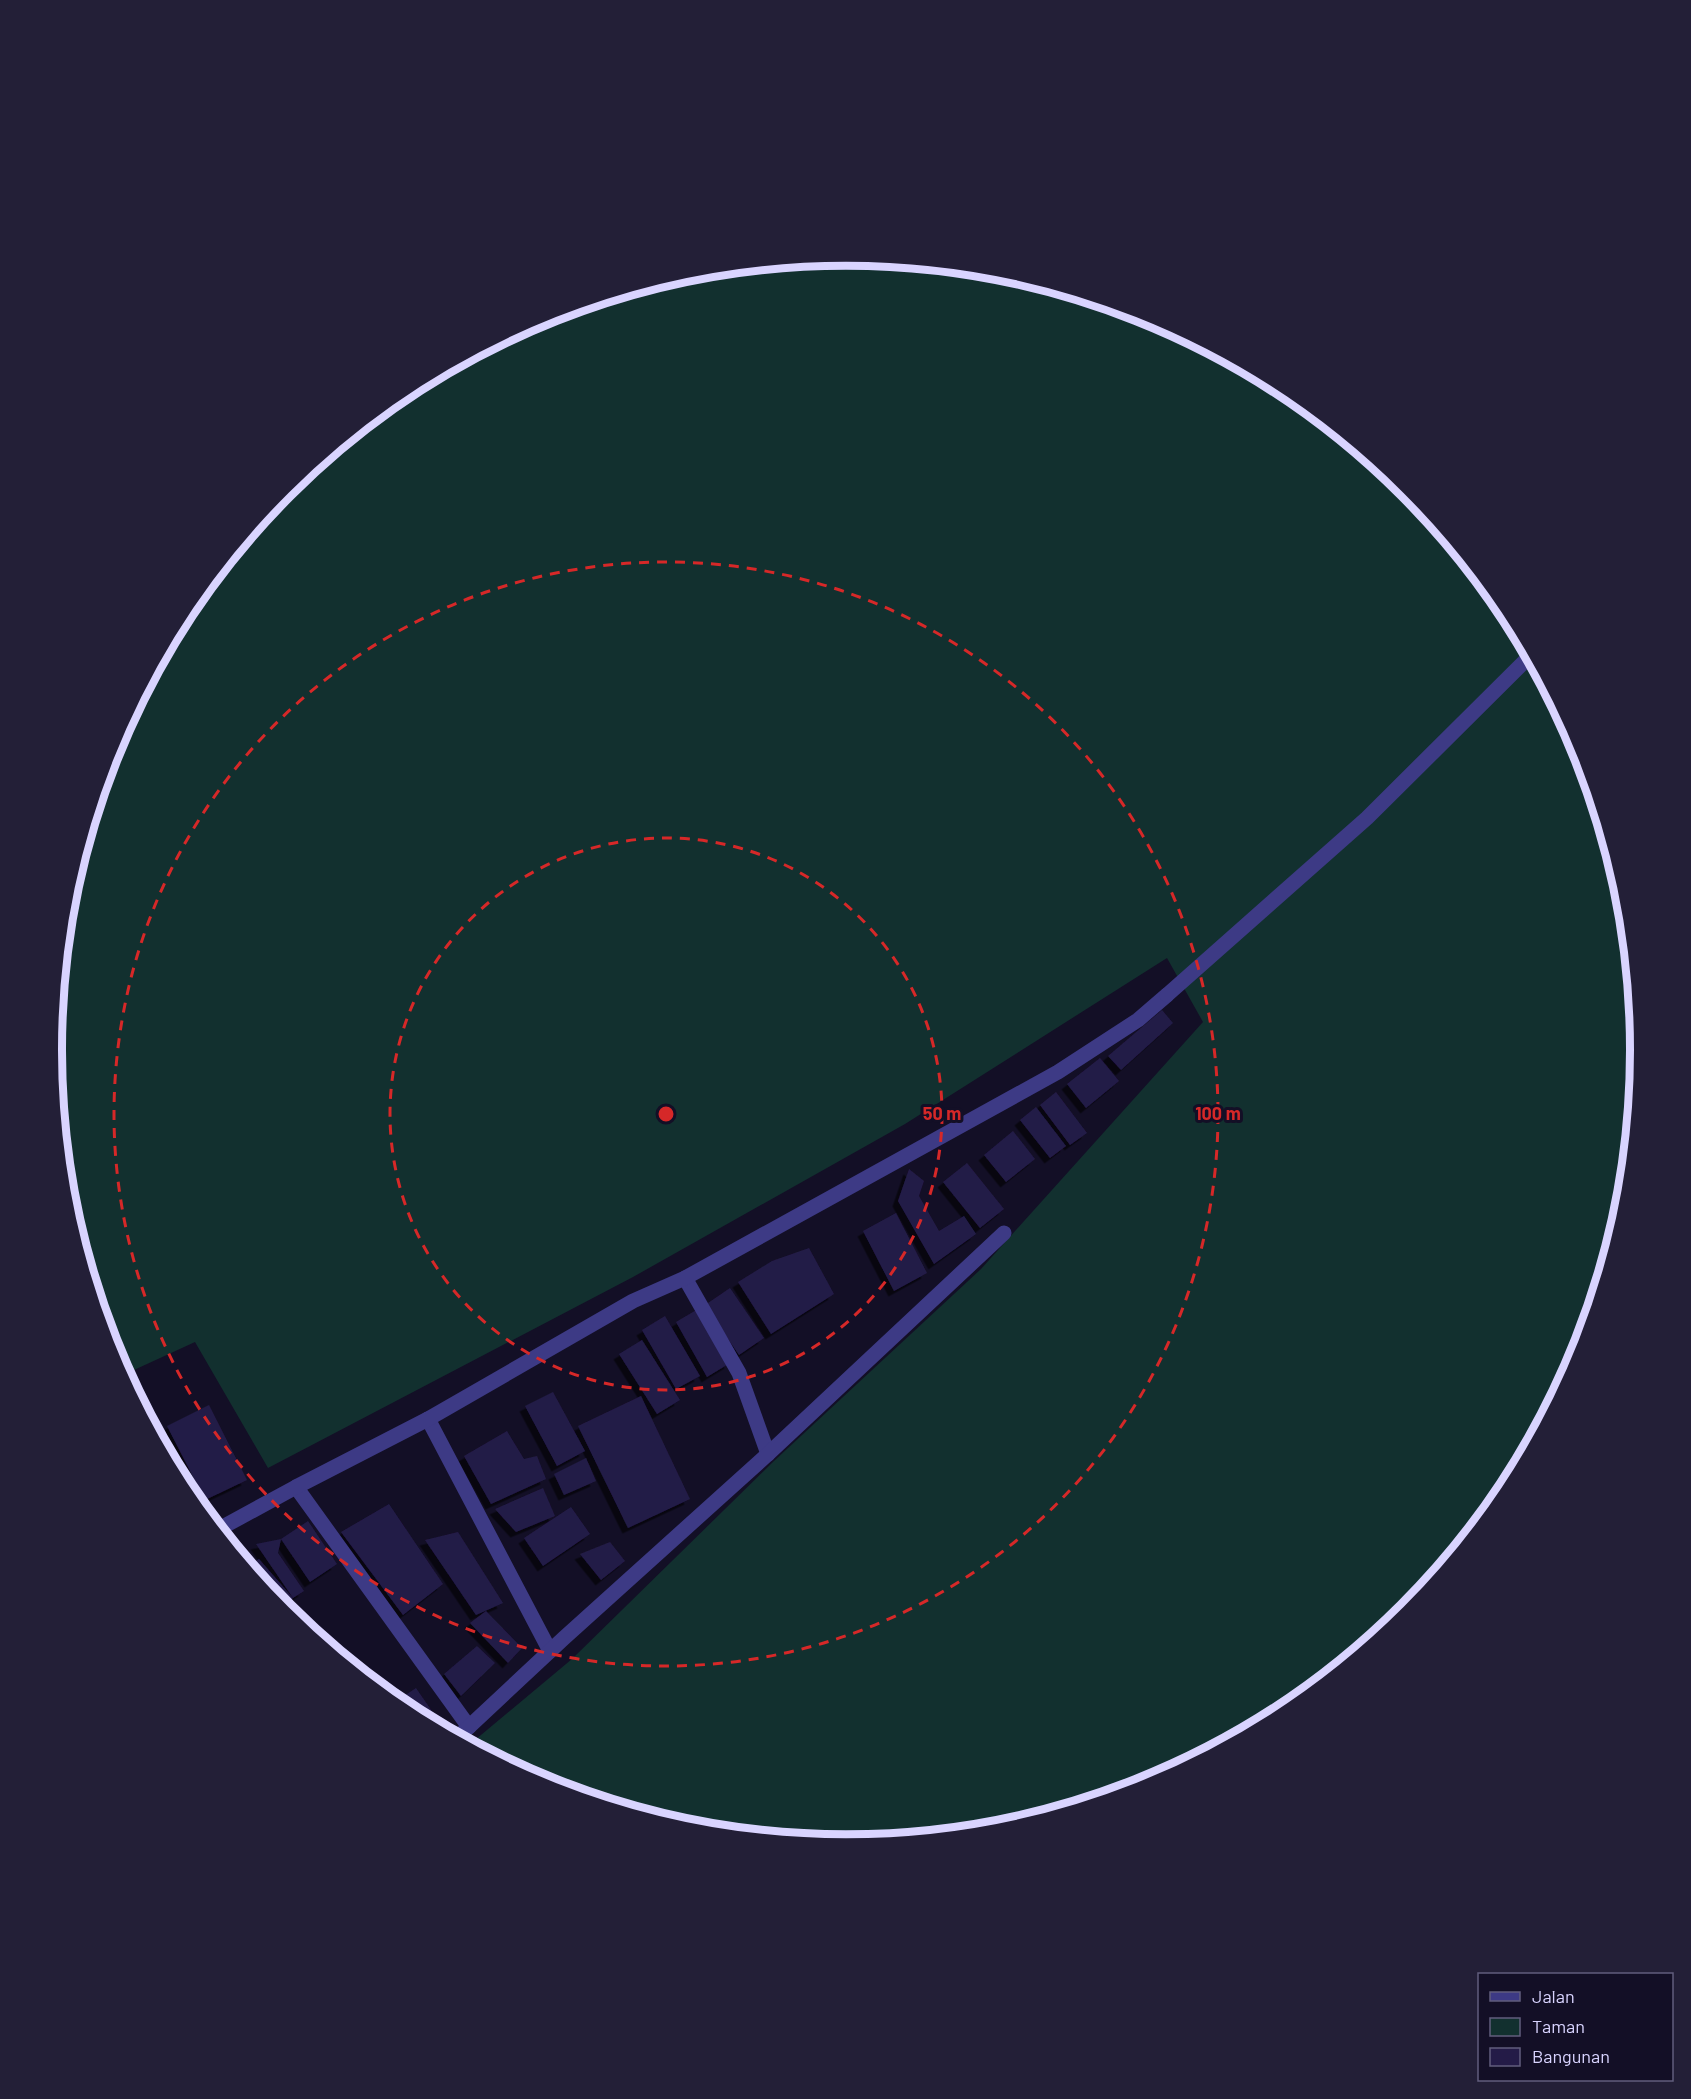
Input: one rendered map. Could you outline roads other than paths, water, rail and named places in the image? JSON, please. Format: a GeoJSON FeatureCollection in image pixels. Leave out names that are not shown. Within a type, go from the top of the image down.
{"type":"FeatureCollection","features":[{"type":"Feature","properties":{"kind":"street"},"geometry":{"type":"LineString","coordinates":[[224,1526],[428,1419],[633,1301],[685,1278],[1058,1072],[1138,1020],[1367,818],[1525,661]]}},
{"type":"Feature","properties":{"kind":"street"},"geometry":{"type":"LineString","coordinates":[[462,1733],[768,1455],[1004,1233]]}},
{"type":"Feature","properties":{"kind":"street"},"geometry":{"type":"LineString","coordinates":[[685,1278],[739,1373],[768,1455]]}},
{"type":"Feature","properties":{"kind":"street"},"geometry":{"type":"LineString","coordinates":[[428,1419],[550,1651]]}},
{"type":"Feature","properties":{"kind":"street"},"geometry":{"type":"LineString","coordinates":[[296,1487],[469,1727]]}}]}
